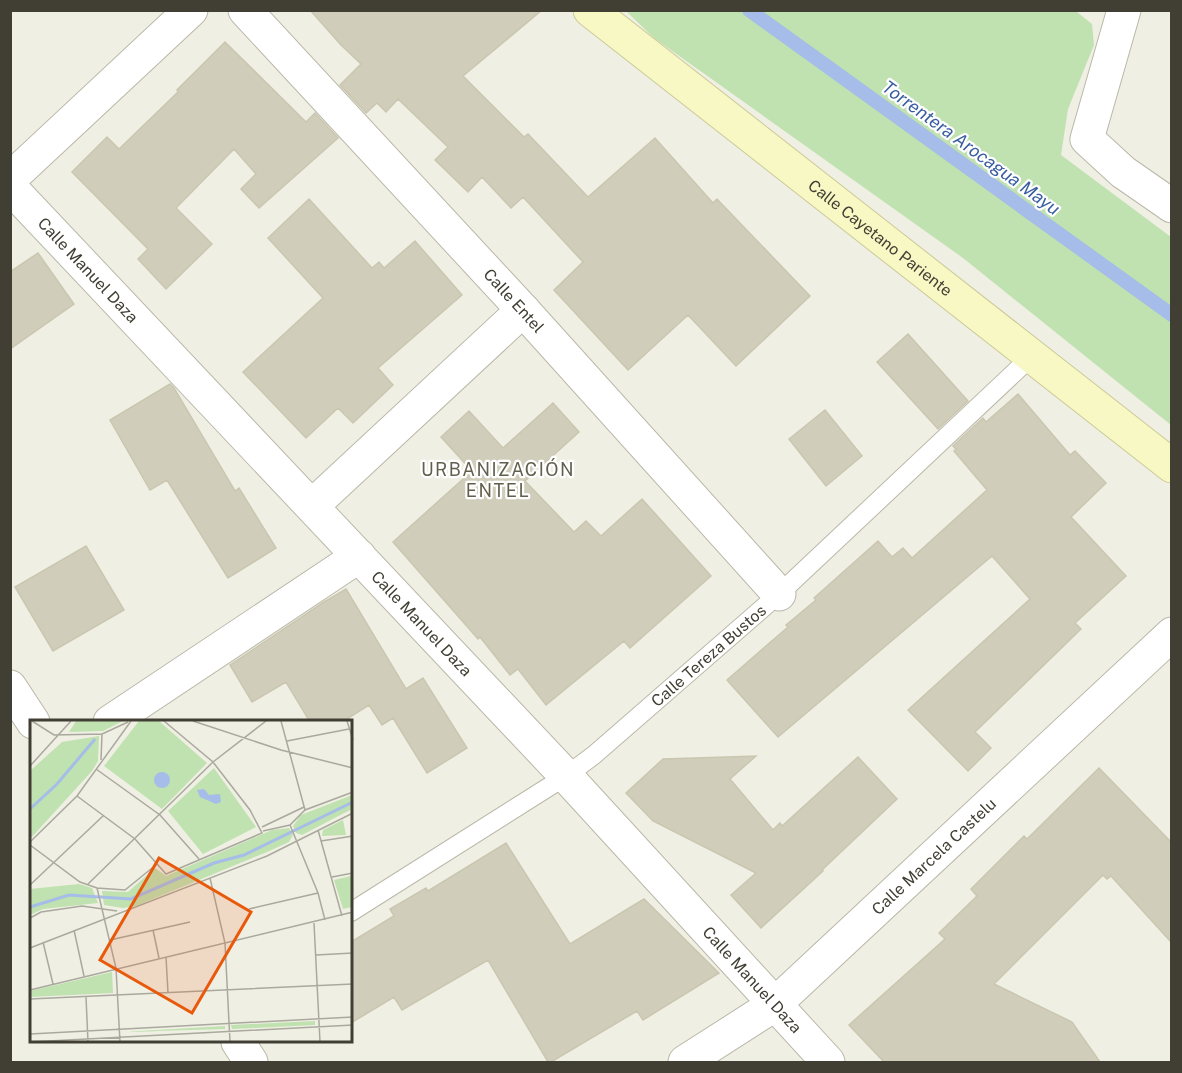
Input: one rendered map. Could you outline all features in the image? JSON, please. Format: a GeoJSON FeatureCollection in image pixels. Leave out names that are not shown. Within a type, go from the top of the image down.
{"type":"FeatureCollection","features":[{"type":"Feature","properties":{"kind":"street"},"geometry":{"type":"LineString","coordinates":[[10,179],[191,10]]}},
{"type":"Feature","properties":{"kind":"street","name":"Calle Entel"},"geometry":{"type":"LineString","coordinates":[[245,10],[523,310],[779,594]]}},
{"type":"Feature","properties":{"kind":"street","name":"Calle Cayetano Pariente"},"geometry":{"type":"LineString","coordinates":[[590,10],[1172,466]]}},
{"type":"Feature","properties":{"kind":"street"},"geometry":{"type":"LineString","coordinates":[[1123,11],[1087,139],[1123,172],[1172,206]]}},
{"type":"Feature","properties":{"kind":"street","name":"Calle Manuel Daza"},"geometry":{"type":"LineString","coordinates":[[10,187],[566,776],[828,1062]]}},
{"type":"Feature","properties":{"kind":"street"},"geometry":{"type":"LineString","coordinates":[[312,506],[523,310]]}},
{"type":"Feature","properties":{"kind":"street"},"geometry":{"type":"LineString","coordinates":[[113,720],[359,556]]}},
{"type":"Feature","properties":{"kind":"street","name":"Calle Marcela Castelu"},"geometry":{"type":"LineString","coordinates":[[685,1062],[774,1005],[1172,634]]}},
{"type":"Feature","properties":{"kind":"street"},"geometry":{"type":"LineString","coordinates":[[10,687],[32,720]]}},
{"type":"Feature","properties":{"kind":"street"},"geometry":{"type":"LineString","coordinates":[[239,1043],[251,1062]]}},
{"type":"Feature","properties":{"kind":"lane","name":"Calle Tereza Bustos"},"geometry":{"type":"LineString","coordinates":[[352,911],[566,776],[594,754],[779,594],[1031,357]]}},
{"type":"Feature","properties":{"kind":"green space"},"geometry":{"type":"Polygon","coordinates":[[[1071,10],[1092,24],[1094,45],[1068,109],[1061,155],[1171,237],[1171,425],[963,258],[654,38],[626,11],[1071,10]]]}},
{"type":"Feature","properties":{"kind":"building"},"geometry":{"type":"Polygon","coordinates":[[[310,10],[542,10],[463,76],[524,137],[528,134],[588,197],[655,138],[713,203],[717,199],[810,296],[736,366],[688,315],[628,370],[554,290],[583,262],[523,197],[511,208],[482,177],[468,192],[435,160],[448,147],[398,99],[386,112],[377,103],[366,113],[340,85],[361,64],[310,10]]]}},
{"type":"Feature","properties":{"kind":"building"},"geometry":{"type":"Polygon","coordinates":[[[225,42],[306,122],[315,113],[338,138],[259,208],[241,189],[256,174],[234,149],[176,208],[212,244],[166,289],[138,259],[148,249],[72,172],[107,137],[119,149],[225,42]]]}},
{"type":"Feature","properties":{"kind":"building"},"geometry":{"type":"Polygon","coordinates":[[[309,199],[372,268],[379,262],[384,268],[415,241],[462,295],[378,368],[393,385],[353,423],[338,408],[306,438],[243,372],[323,298],[268,238],[309,199]]]}},
{"type":"Feature","properties":{"kind":"building"},"geometry":{"type":"Polygon","coordinates":[[[38,253],[74,304],[10,349],[10,272],[38,253]]]}},
{"type":"Feature","properties":{"kind":"building"},"geometry":{"type":"Polygon","coordinates":[[[908,334],[968,401],[938,429],[877,362],[908,334]]]}},
{"type":"Feature","properties":{"kind":"building"},"geometry":{"type":"Polygon","coordinates":[[[170,384],[235,491],[239,488],[276,548],[228,578],[167,480],[150,490],[110,420],[170,384]]]}},
{"type":"Feature","properties":{"kind":"building"},"geometry":{"type":"Polygon","coordinates":[[[1018,394],[1070,455],[1075,451],[1106,483],[1071,517],[1126,576],[1075,623],[1081,629],[975,732],[991,748],[968,771],[908,710],[1030,599],[992,556],[778,737],[727,680],[788,627],[786,625],[816,600],[814,598],[878,541],[892,557],[903,548],[912,558],[987,490],[954,451],[956,449],[953,446],[983,418],[986,422],[1018,394]]]}},
{"type":"Feature","properties":{"kind":"building"},"geometry":{"type":"Polygon","coordinates":[[[553,403],[579,432],[525,481],[574,532],[586,521],[601,536],[642,499],[711,576],[630,648],[624,641],[546,705],[518,669],[510,675],[480,637],[478,639],[393,542],[472,471],[441,437],[469,411],[503,448],[553,403]]]}},
{"type":"Feature","properties":{"kind":"building"},"geometry":{"type":"Polygon","coordinates":[[[825,410],[862,456],[826,486],[789,439],[825,410]]]}},
{"type":"Feature","properties":{"kind":"building"},"geometry":{"type":"Polygon","coordinates":[[[86,546],[124,610],[53,651],[15,587],[86,546]]]}},
{"type":"Feature","properties":{"kind":"building"},"geometry":{"type":"Polygon","coordinates":[[[346,589],[406,689],[423,678],[467,748],[427,773],[393,718],[382,725],[369,705],[345,720],[309,720],[286,682],[252,702],[230,665],[346,589]]]}},
{"type":"Feature","properties":{"kind":"building"},"geometry":{"type":"Polygon","coordinates":[[[756,756],[730,779],[773,830],[780,823],[782,826],[858,757],[897,799],[761,928],[731,895],[756,873],[653,821],[626,793],[663,759],[756,756]]]}},
{"type":"Feature","properties":{"kind":"building"},"geometry":{"type":"Polygon","coordinates":[[[1099,768],[1172,843],[1172,943],[1111,876],[1107,879],[1103,875],[994,984],[1072,1022],[1100,1062],[884,1062],[849,1025],[945,939],[939,933],[977,896],[971,889],[1024,836],[1027,839],[1099,768]]]}},
{"type":"Feature","properties":{"kind":"building"},"geometry":{"type":"Polygon","coordinates":[[[506,843],[570,944],[644,899],[719,973],[643,1020],[637,1011],[551,1062],[548,1062],[488,960],[402,1010],[394,997],[352,1022],[352,941],[394,916],[390,909],[426,888],[428,891],[506,843]]]}},
{"type":"Feature","properties":{"kind":"waterway","name":"Torrentera Arocagua Mayu"},"geometry":{"type":"LineString","coordinates":[[749,10],[1172,315]]}},
{"type":"Feature","properties":{"kind":"district","name":"URBANIZACIÓN ENTEL"},"geometry":{"type":"Point","coordinates":[498,480]}}]}
